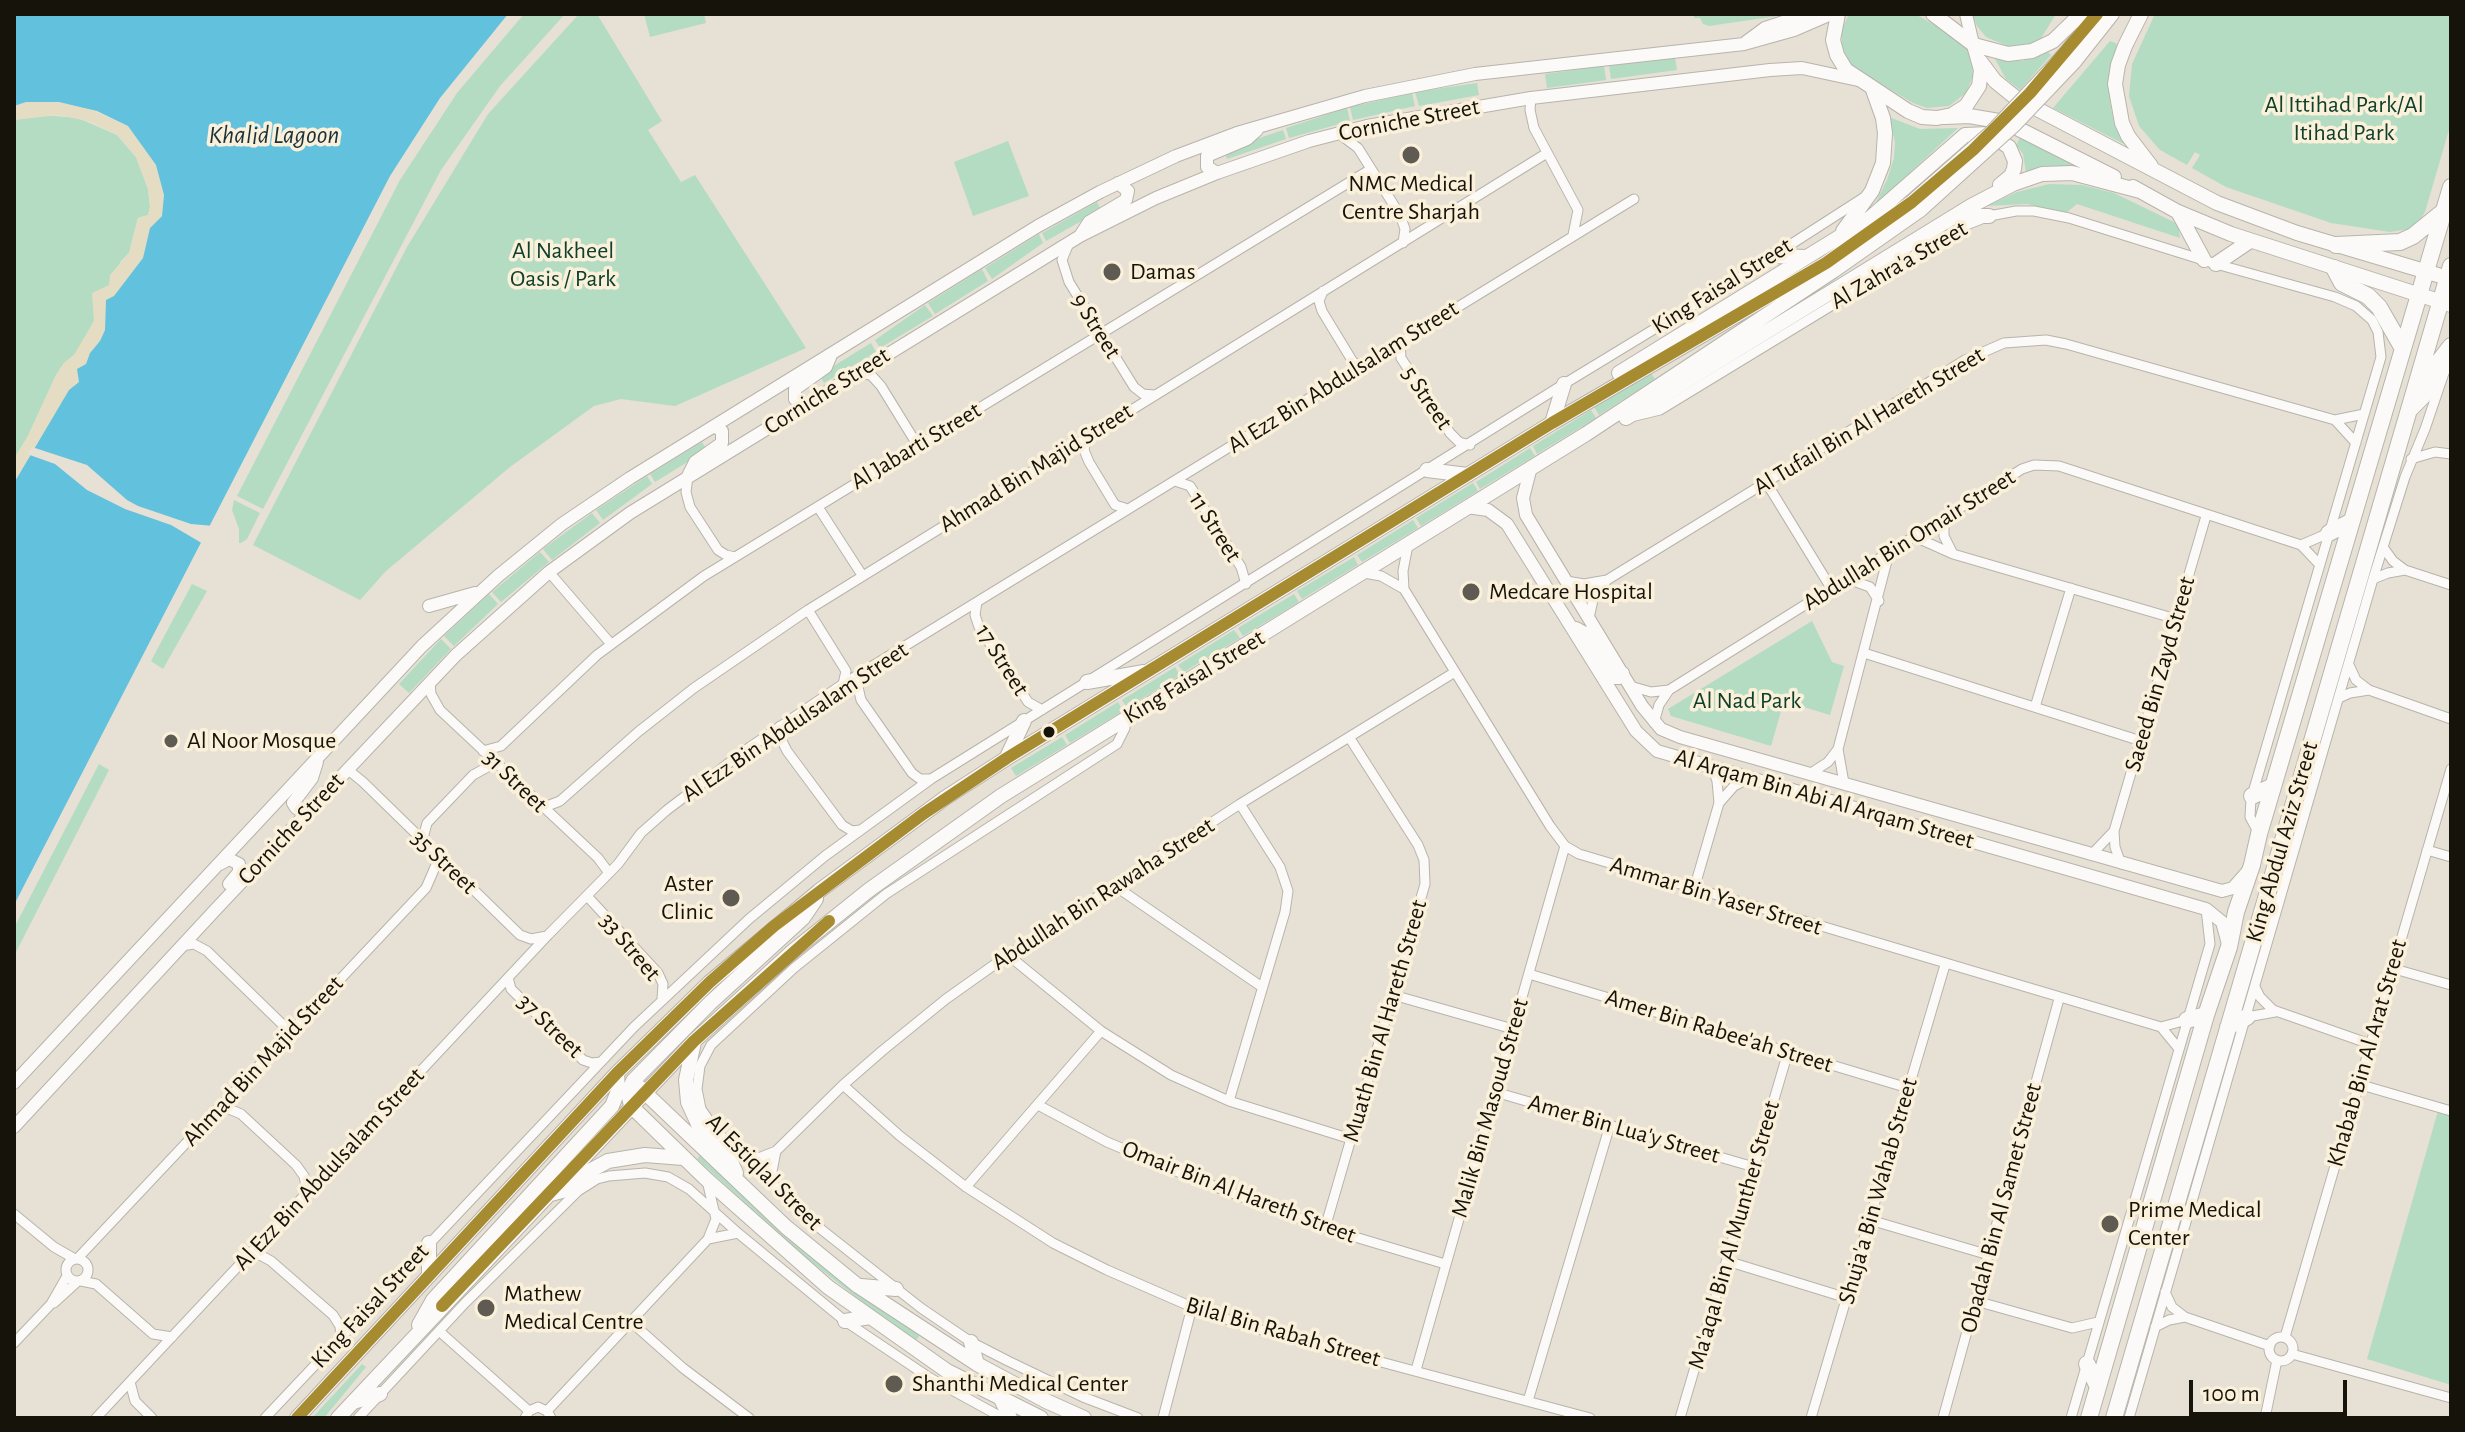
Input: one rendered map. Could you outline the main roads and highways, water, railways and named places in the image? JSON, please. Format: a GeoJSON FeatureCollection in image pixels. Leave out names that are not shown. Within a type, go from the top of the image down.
{"type":"FeatureCollection","features":[{"type":"Feature","properties":{"kind":"highway","name":"King Abdul Aziz Street"},"geometry":{"type":"LineString","coordinates":[[2089,1418],[2451,187]]}},
{"type":"Feature","properties":{"kind":"highway"},"geometry":{"type":"LineString","coordinates":[[2336,245],[2400,242],[2413,236],[2444,211]]}},
{"type":"Feature","properties":{"kind":"highway"},"geometry":{"type":"LineString","coordinates":[[2334,268],[2342,283],[2368,296],[2379,307],[2402,347]]}},
{"type":"Feature","properties":{"kind":"highway","name":"King Abdul Aziz Street"},"geometry":{"type":"LineString","coordinates":[[2126,1417],[2194,1145],[2409,409],[2446,303],[2450,275]]}},
{"type":"Feature","properties":{"kind":"highway"},"geometry":{"type":"LineString","coordinates":[[2409,409],[2424,395],[2437,364],[2451,346]]}},
{"type":"Feature","properties":{"kind":"highway"},"geometry":{"type":"LineString","coordinates":[[2379,512],[2389,528]]}},
{"type":"Feature","properties":{"kind":"highway"},"geometry":{"type":"LineString","coordinates":[[2329,533],[2350,522]]}},
{"type":"Feature","properties":{"kind":"highway"},"geometry":{"type":"LineString","coordinates":[[2289,673],[2301,691]]}},
{"type":"Feature","properties":{"kind":"highway"},"geometry":{"type":"LineString","coordinates":[[2321,711],[2339,698]]}},
{"type":"Feature","properties":{"kind":"highway"},"geometry":{"type":"LineString","coordinates":[[2252,796],[2273,786]]}},
{"type":"Feature","properties":{"kind":"highway"},"geometry":{"type":"LineString","coordinates":[[2283,838],[2292,857]]}},
{"type":"Feature","properties":{"kind":"highway"},"geometry":{"type":"LineString","coordinates":[[2187,1020],[2206,1015]]}},
{"type":"Feature","properties":{"kind":"highway"},"geometry":{"type":"LineString","coordinates":[[2228,1027],[2247,1017]]}},
{"type":"Feature","properties":{"kind":"highway"},"geometry":{"type":"LineString","coordinates":[[2194,1145],[2203,1164]]}},
{"type":"Feature","properties":{"kind":"highway"},"geometry":{"type":"LineString","coordinates":[[2138,1188],[2150,1207]]}},
{"type":"Feature","properties":{"kind":"highway"},"geometry":{"type":"LineString","coordinates":[[2088,1357],[2098,1387]]}},
{"type":"Feature","properties":{"kind":"main road"},"geometry":{"type":"LineString","coordinates":[[1744,44],[1765,28],[1808,14]]}},
{"type":"Feature","properties":{"kind":"main road","name":"Corniche Street"},"geometry":{"type":"LineString","coordinates":[[14,1083],[422,646],[479,593],[596,500],[1027,233],[1118,183],[1176,156],[1258,127],[1365,96],[1441,80],[1744,44],[1786,33],[1831,14]]}},
{"type":"Feature","properties":{"kind":"main road"},"geometry":{"type":"LineString","coordinates":[[1838,14],[1833,33],[1834,47],[1846,70],[1914,115],[1929,118],[1981,117],[2017,127],[2178,212],[2250,241],[2446,303]]}},
{"type":"Feature","properties":{"kind":"main road"},"geometry":{"type":"LineString","coordinates":[[1933,14],[1974,45],[2008,54],[2032,51],[2053,41],[2081,14]]}},
{"type":"Feature","properties":{"kind":"main road"},"geometry":{"type":"LineString","coordinates":[[1966,14],[1980,61],[1995,81],[2016,98],[2163,176],[2244,214],[2425,272],[2450,275]]}},
{"type":"Feature","properties":{"kind":"main road","name":"King Faisal Street"},"geometry":{"type":"LineString","coordinates":[[2070,58],[2097,14]]}},
{"type":"Feature","properties":{"kind":"main road","name":"King Faisal Street"},"geometry":{"type":"LineString","coordinates":[[338,1418],[694,1041],[793,951],[869,890],[1001,796],[1586,434],[1833,271],[2005,134],[2112,14]]}},
{"type":"Feature","properties":{"kind":"main road"},"geometry":{"type":"LineString","coordinates":[[2141,14],[2118,65],[2117,104],[2128,136],[2146,162],[2163,176]]}},
{"type":"Feature","properties":{"kind":"main road"},"geometry":{"type":"LineString","coordinates":[[1945,117],[1959,111],[1971,100],[1979,86],[1980,61]]}},
{"type":"Feature","properties":{"kind":"main road","name":"Corniche Street"},"geometry":{"type":"LineString","coordinates":[[14,1127],[347,769],[476,636],[549,572],[607,528],[688,476],[1075,239],[1156,198],[1280,150],[1338,133],[1425,115],[1531,98],[1786,68],[1818,70],[1859,80]]}},
{"type":"Feature","properties":{"kind":"main road"},"geometry":{"type":"LineString","coordinates":[[1833,241],[1872,191],[1883,163],[1883,118],[1873,89]]}},
{"type":"Feature","properties":{"kind":"main road"},"geometry":{"type":"LineString","coordinates":[[1217,173],[1207,167],[1207,156],[1251,137],[1258,127]]}},
{"type":"Feature","properties":{"kind":"main road"},"geometry":{"type":"LineString","coordinates":[[1594,399],[1606,382],[1833,241],[1893,200],[1959,139],[1973,133],[1989,134],[2009,147],[2014,169],[2006,182],[1982,195],[1971,206]]}},
{"type":"Feature","properties":{"kind":"main road"},"geometry":{"type":"LineString","coordinates":[[1586,434],[1601,431],[1627,418],[1971,206],[2027,178],[2057,172],[2087,176],[2140,191]]}},
{"type":"Feature","properties":{"kind":"main road"},"geometry":{"type":"LineString","coordinates":[[1075,239],[1089,222],[1126,200],[1128,191],[1118,183]]}},
{"type":"Feature","properties":{"kind":"main road","name":"King Faisal Street"},"geometry":{"type":"LineString","coordinates":[[297,1418],[619,1071],[710,982],[819,891],[945,798],[1007,758],[1552,423],[1826,263],[1916,206]]}},
{"type":"Feature","properties":{"kind":"main road"},"geometry":{"type":"LineString","coordinates":[[2178,212],[2210,262],[2250,241]]}},
{"type":"Feature","properties":{"kind":"main road"},"geometry":{"type":"LineString","coordinates":[[1955,216],[1989,216]]}},
{"type":"Feature","properties":{"kind":"main road"},"geometry":{"type":"LineString","coordinates":[[1773,256],[1807,257]]}},
{"type":"Feature","properties":{"kind":"main road"},"geometry":{"type":"LineString","coordinates":[[804,404],[795,399],[795,389],[826,367],[831,355]]}},
{"type":"Feature","properties":{"kind":"main road"},"geometry":{"type":"LineString","coordinates":[[1552,423],[1564,384]]}},
{"type":"Feature","properties":{"kind":"main road"},"geometry":{"type":"LineString","coordinates":[[688,476],[695,462],[722,443],[722,431],[714,426]]}},
{"type":"Feature","properties":{"kind":"main road","name":"Al Arqam Bin Abi Al Arqam Street"},"geometry":{"type":"LineString","coordinates":[[1531,467],[1524,490],[1526,515],[1626,679],[1661,729],[1680,737],[2201,885],[2228,891],[2252,865]]}},
{"type":"Feature","properties":{"kind":"main road"},"geometry":{"type":"LineString","coordinates":[[1427,470],[1468,475]]}},
{"type":"Feature","properties":{"kind":"main road","name":"Al Arqam Bin Abi Al Arqam Street"},"geometry":{"type":"LineString","coordinates":[[1467,507],[1495,513],[1507,524],[1642,738],[1657,751],[2206,909],[2222,922],[2229,947]]}},
{"type":"Feature","properties":{"kind":"main road"},"geometry":{"type":"LineString","coordinates":[[1520,544],[1519,534],[1526,532],[1550,570],[1566,581]]}},
{"type":"Feature","properties":{"kind":"main road"},"geometry":{"type":"LineString","coordinates":[[429,606],[479,593]]}},
{"type":"Feature","properties":{"kind":"main road"},"geometry":{"type":"LineString","coordinates":[[1573,627],[1587,634],[1615,678],[1626,679]]}},
{"type":"Feature","properties":{"kind":"main road"},"geometry":{"type":"LineString","coordinates":[[1087,682],[1152,670]]}},
{"type":"Feature","properties":{"kind":"main road"},"geometry":{"type":"LineString","coordinates":[[1007,758],[1024,721]]}},
{"type":"Feature","properties":{"kind":"main road"},"geometry":{"type":"LineString","coordinates":[[317,759],[312,778],[293,803],[302,810],[318,801]]}},
{"type":"Feature","properties":{"kind":"main road"},"geometry":{"type":"LineString","coordinates":[[216,866],[233,859],[240,868],[225,888],[217,908]]}},
{"type":"Feature","properties":{"kind":"main road"},"geometry":{"type":"LineString","coordinates":[[2167,896],[2177,894],[2197,899],[2204,892],[2201,885]]}},
{"type":"Feature","properties":{"kind":"main road"},"geometry":{"type":"LineString","coordinates":[[631,1106],[628,1093],[633,1081],[710,1003],[803,918],[819,891]]}},
{"type":"Feature","properties":{"kind":"main road"},"geometry":{"type":"LineString","coordinates":[[694,1041],[686,1080],[688,1102],[698,1124],[731,1162],[738,1181]]}},
{"type":"Feature","properties":{"kind":"main road"},"geometry":{"type":"LineString","coordinates":[[417,1333],[423,1315],[433,1300],[612,1106],[618,1091],[619,1071]]}},
{"type":"Feature","properties":{"kind":"main road","name":"Al Estiqlal Street"},"geometry":{"type":"LineString","coordinates":[[619,1071],[645,1092],[786,1227],[858,1286],[977,1364],[1084,1418]]}},
{"type":"Feature","properties":{"kind":"main road","name":"Al Estiqlal Street"},"geometry":{"type":"LineString","coordinates":[[631,1106],[683,1158],[803,1266],[870,1317],[947,1371],[1041,1418]]}},
{"type":"Feature","properties":{"kind":"main road"},"geometry":{"type":"LineString","coordinates":[[551,1194],[566,1190],[586,1173],[608,1161],[645,1155],[683,1158]]}},
{"type":"Feature","properties":{"kind":"main road"},"geometry":{"type":"LineString","coordinates":[[429,1243],[429,1276]]}},
{"type":"Feature","properties":{"kind":"main road"},"geometry":{"type":"LineString","coordinates":[[465,1303],[468,1280]]}},
{"type":"Feature","properties":{"kind":"main road"},"geometry":{"type":"LineString","coordinates":[[858,1286],[896,1289]]}},
{"type":"Feature","properties":{"kind":"main road"},"geometry":{"type":"LineString","coordinates":[[845,1321],[870,1317]]}},
{"type":"Feature","properties":{"kind":"main road"},"geometry":{"type":"LineString","coordinates":[[971,1342],[977,1364]]}},
{"type":"Feature","properties":{"kind":"main road"},"geometry":{"type":"LineString","coordinates":[[947,1371],[944,1364],[949,1359],[987,1380],[1001,1377]]}},
{"type":"Feature","properties":{"kind":"main road"},"geometry":{"type":"LineString","coordinates":[[352,1402],[380,1394]]}},
{"type":"Feature","properties":{"kind":"main road"},"geometry":{"type":"LineString","coordinates":[[1001,1399],[1010,1418]]}},
{"type":"Feature","properties":{"kind":"water","name":"Khalid Lagoon"},"geometry":{"type":"Polygon","coordinates":[[[14,14],[508,14],[440,98],[390,176],[14,905],[14,483],[69,390],[79,382],[77,369],[86,364],[105,330],[106,300],[114,296],[143,258],[150,228],[162,216],[164,195],[156,165],[128,126],[97,111],[59,102],[26,102],[14,106],[14,14]]]}},
{"type":"Feature","properties":{"kind":"place","name":"NMC Medical Centre Sharjah"},"geometry":{"type":"Point","coordinates":[1411,155]}},
{"type":"Feature","properties":{"kind":"place","name":"Damas"},"geometry":{"type":"Point","coordinates":[1112,272]}},
{"type":"Feature","properties":{"kind":"place","name":"Medcare Hospital"},"geometry":{"type":"Point","coordinates":[1471,592]}},
{"type":"Feature","properties":{"kind":"place","name":"Al Noor Mosque"},"geometry":{"type":"Point","coordinates":[171,741]}},
{"type":"Feature","properties":{"kind":"place","name":"Aster Clinic"},"geometry":{"type":"Point","coordinates":[731,898]}},
{"type":"Feature","properties":{"kind":"place","name":"Prime Medical Center"},"geometry":{"type":"Point","coordinates":[2110,1224]}},
{"type":"Feature","properties":{"kind":"place","name":"Mathew Medical Centre"},"geometry":{"type":"Point","coordinates":[486,1308]}},
{"type":"Feature","properties":{"kind":"place","name":"Shanthi Medical Center"},"geometry":{"type":"Point","coordinates":[894,1384]}},
{"type":"Feature","properties":{"kind":"park label","name":"Al Ittihad Park/Al Itihad Park"},"geometry":{"type":"Point","coordinates":[2344,119]}},
{"type":"Feature","properties":{"kind":"park label","name":"Al Nakheel Oasis / Park"},"geometry":{"type":"Point","coordinates":[563,265]}},
{"type":"Feature","properties":{"kind":"park label","name":"Al Nad Park"},"geometry":{"type":"Point","coordinates":[1747,701]}}]}
